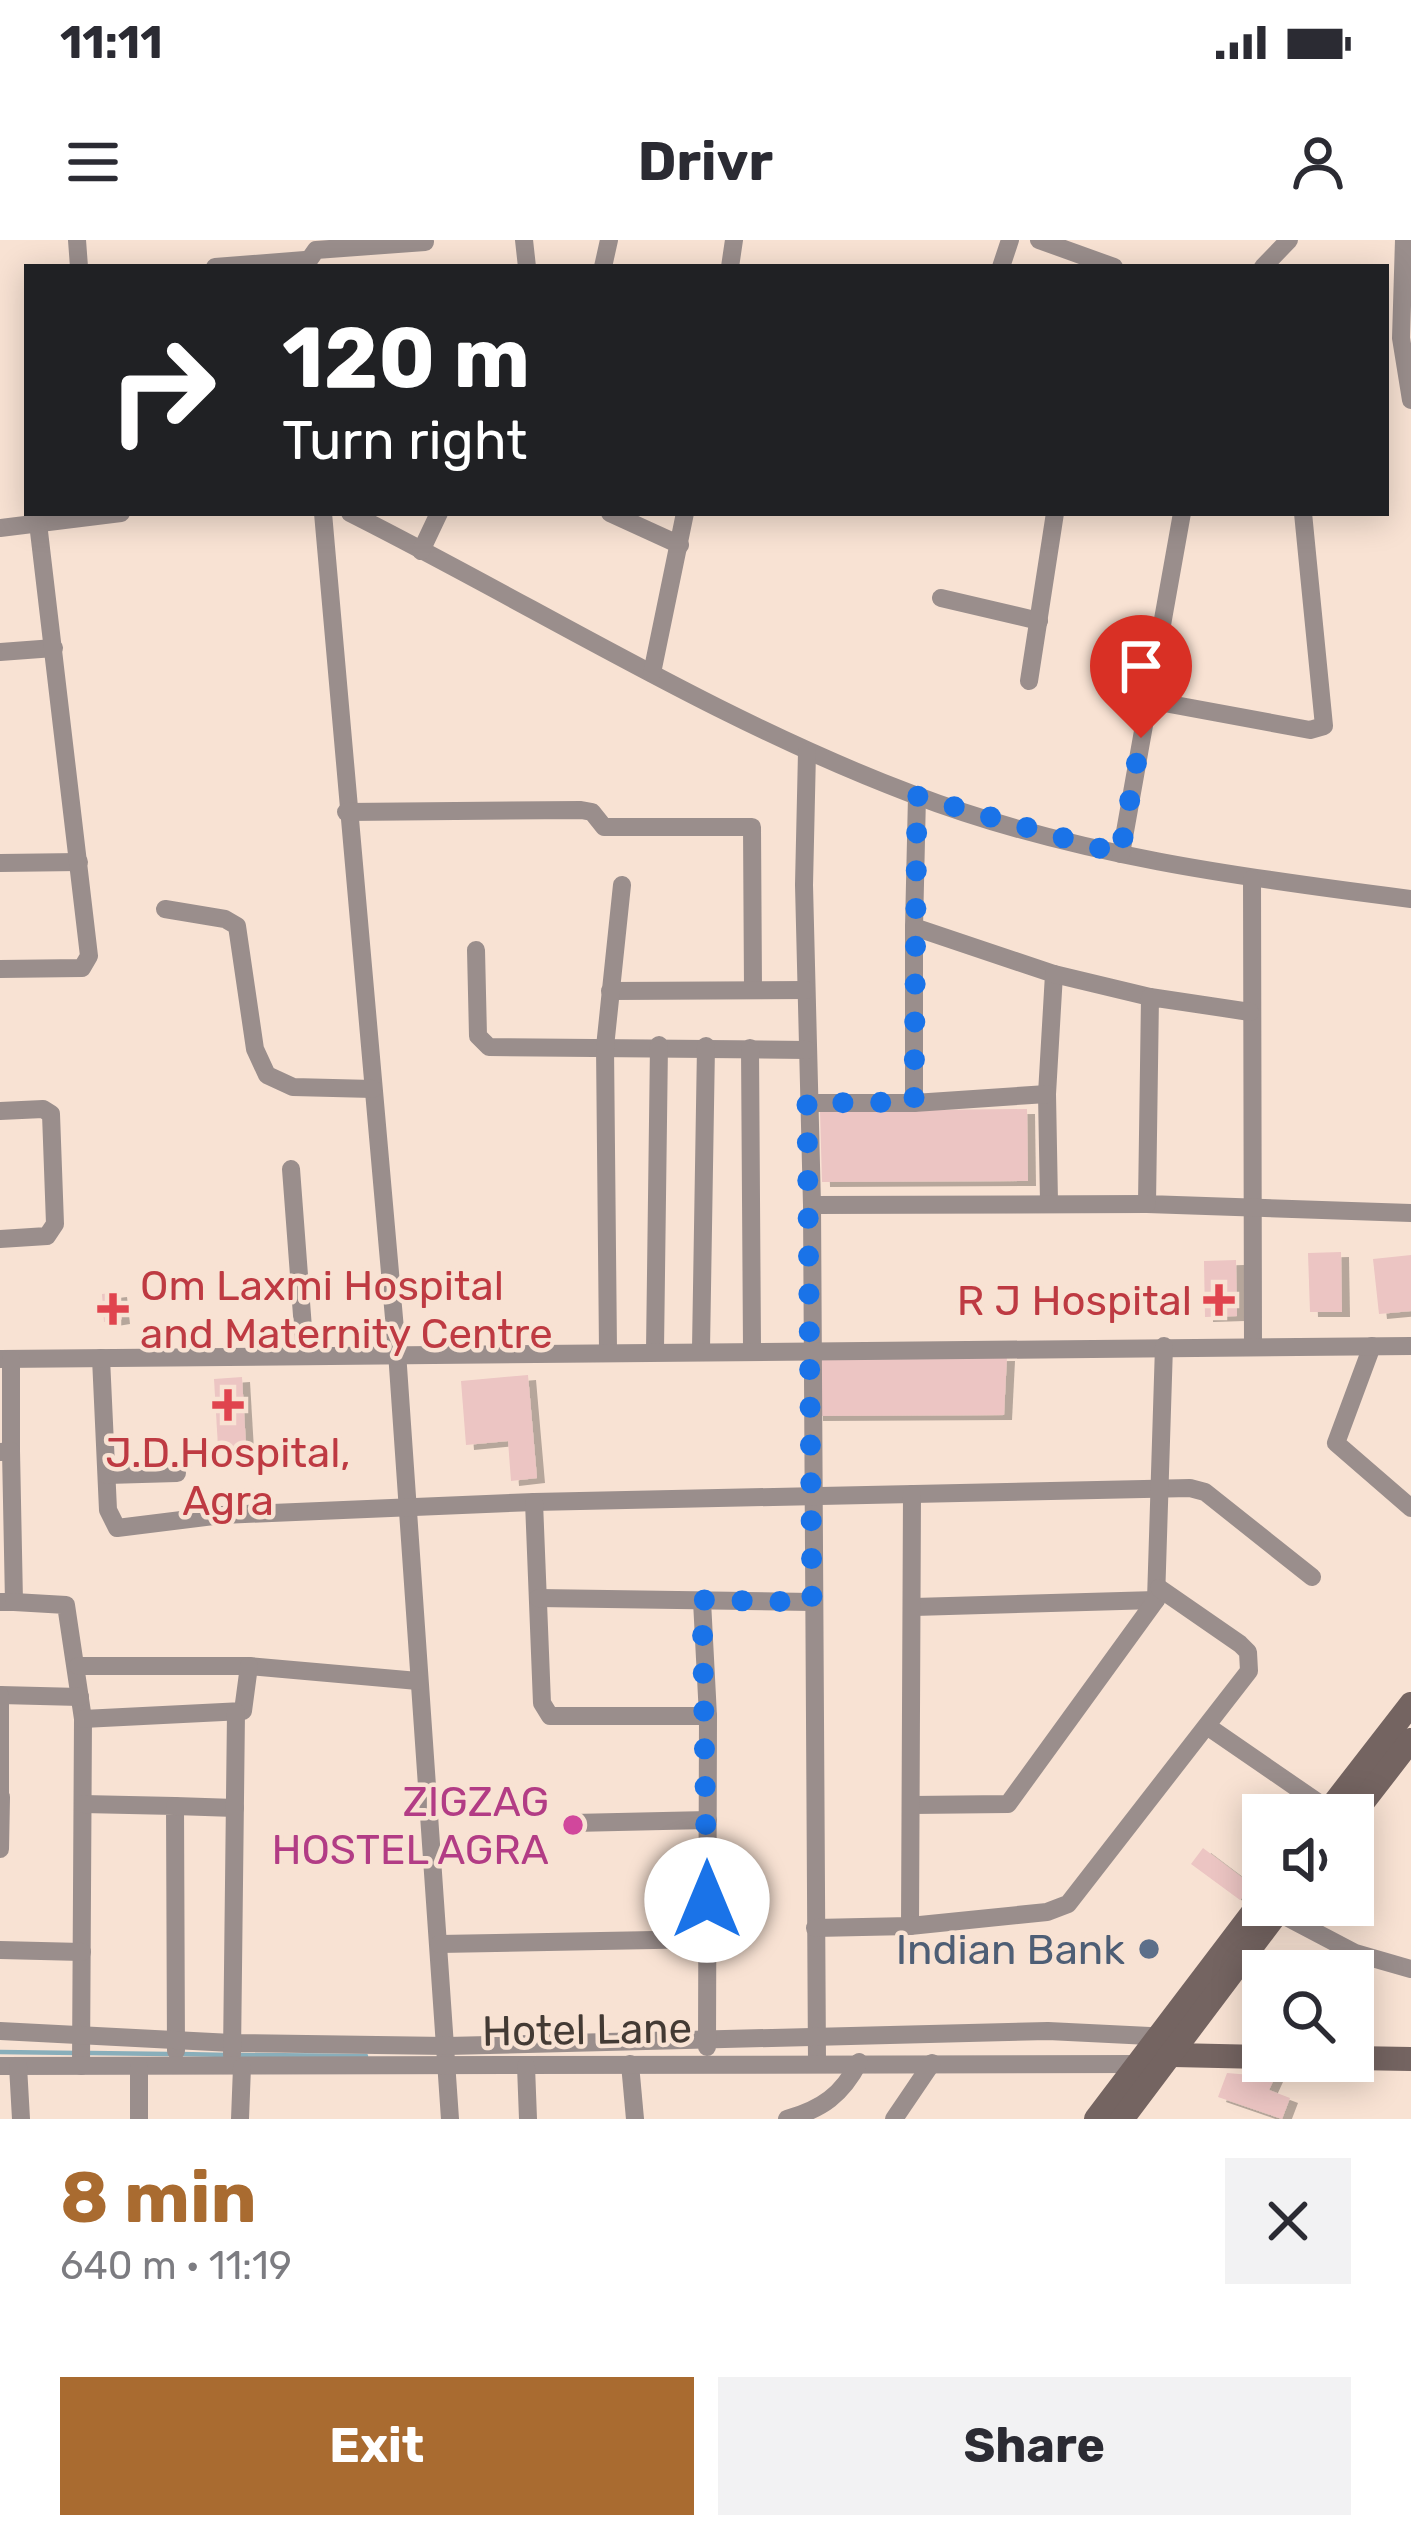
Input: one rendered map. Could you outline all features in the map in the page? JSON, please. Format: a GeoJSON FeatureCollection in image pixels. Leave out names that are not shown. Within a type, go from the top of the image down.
{"type":"FeatureCollection","features":[{"type":"Feature","properties":{"kind":"main road"},"geometry":{"type":"LineString","coordinates":[[1349,1794],[1411,1704]]}},
{"type":"Feature","properties":{"kind":"main road"},"geometry":{"type":"LineString","coordinates":[[1356,1794],[1411,1740]]}},
{"type":"Feature","properties":{"kind":"main road"},"geometry":{"type":"LineString","coordinates":[[1122,2119],[1259,1926]]}},
{"type":"Feature","properties":{"kind":"main road"},"geometry":{"type":"LineString","coordinates":[[1096,2119],[1140,2066],[1173,2044],[1242,2053]]}},
{"type":"Feature","properties":{"kind":"main road"},"geometry":{"type":"LineString","coordinates":[[1374,2059],[1411,2060]]}},
{"type":"Feature","properties":{"kind":"street"},"geometry":{"type":"LineString","coordinates":[[1039,240],[1106,264]]}},
{"type":"Feature","properties":{"kind":"street"},"geometry":{"type":"LineString","coordinates":[[1404,240],[1411,400]]}},
{"type":"Feature","properties":{"kind":"street"},"geometry":{"type":"LineString","coordinates":[[236,264],[425,242]]}},
{"type":"Feature","properties":{"kind":"street"},"geometry":{"type":"LineString","coordinates":[[0,528],[96,516]]}},
{"type":"Feature","properties":{"kind":"street"},"geometry":{"type":"LineString","coordinates":[[323,516],[397,1352],[450,2119]]}},
{"type":"Feature","properties":{"kind":"street"},"geometry":{"type":"LineString","coordinates":[[421,551],[438,516]]}},
{"type":"Feature","properties":{"kind":"street"},"geometry":{"type":"LineString","coordinates":[[617,516],[680,545]]}},
{"type":"Feature","properties":{"kind":"street"},"geometry":{"type":"LineString","coordinates":[[652,673],[685,516]]}},
{"type":"Feature","properties":{"kind":"street"},"geometry":{"type":"LineString","coordinates":[[1029,681],[1054,516]]}},
{"type":"Feature","properties":{"kind":"street"},"geometry":{"type":"LineString","coordinates":[[1120,854],[1181,516]]}},
{"type":"Feature","properties":{"kind":"street"},"geometry":{"type":"LineString","coordinates":[[1148,700],[1310,730],[1324,725],[1303,516]]}},
{"type":"Feature","properties":{"kind":"street"},"geometry":{"type":"LineString","coordinates":[[375,519],[421,551],[652,673],[807,752],[917,796],[1120,854],[1252,879],[1411,899]]}},
{"type":"Feature","properties":{"kind":"street"},"geometry":{"type":"LineString","coordinates":[[0,969],[87,964],[38,523]]}},
{"type":"Feature","properties":{"kind":"street"},"geometry":{"type":"LineString","coordinates":[[941,598],[1039,621]]}},
{"type":"Feature","properties":{"kind":"street"},"geometry":{"type":"LineString","coordinates":[[0,652],[55,648]]}},
{"type":"Feature","properties":{"kind":"street"},"geometry":{"type":"LineString","coordinates":[[807,752],[817,2049]]}},
{"type":"Feature","properties":{"kind":"street"},"geometry":{"type":"LineString","coordinates":[[914,1102],[917,796]]}},
{"type":"Feature","properties":{"kind":"street"},"geometry":{"type":"LineString","coordinates":[[346,812],[580,810],[592,812],[604,827],[752,826],[754,990]]}},
{"type":"Feature","properties":{"kind":"street"},"geometry":{"type":"LineString","coordinates":[[0,863],[79,862]]}},
{"type":"Feature","properties":{"kind":"street"},"geometry":{"type":"LineString","coordinates":[[1252,879],[1252,1346]]}},
{"type":"Feature","properties":{"kind":"street"},"geometry":{"type":"LineString","coordinates":[[608,1350],[605,1047],[622,885]]}},
{"type":"Feature","properties":{"kind":"street"},"geometry":{"type":"LineString","coordinates":[[165,909],[237,926],[255,1048],[267,1075],[293,1087],[373,1089]]}},
{"type":"Feature","properties":{"kind":"street"},"geometry":{"type":"LineString","coordinates":[[914,927],[1054,974],[1150,998],[1250,1012]]}},
{"type":"Feature","properties":{"kind":"street"},"geometry":{"type":"LineString","coordinates":[[476,950],[478,1036],[484,1045],[807,1050]]}},
{"type":"Feature","properties":{"kind":"street"},"geometry":{"type":"LineString","coordinates":[[1049,1202],[1047,1094],[1054,974]]}},
{"type":"Feature","properties":{"kind":"street"},"geometry":{"type":"LineString","coordinates":[[610,991],[806,990]]}},
{"type":"Feature","properties":{"kind":"street"},"geometry":{"type":"LineString","coordinates":[[1147,1204],[1150,998]]}},
{"type":"Feature","properties":{"kind":"street"},"geometry":{"type":"LineString","coordinates":[[656,1350],[659,1045]]}},
{"type":"Feature","properties":{"kind":"street"},"geometry":{"type":"LineString","coordinates":[[700,1349],[706,1046]]}},
{"type":"Feature","properties":{"kind":"street"},"geometry":{"type":"LineString","coordinates":[[750,1048],[752,1348]]}},
{"type":"Feature","properties":{"kind":"street"},"geometry":{"type":"LineString","coordinates":[[807,1103],[1047,1094]]}},
{"type":"Feature","properties":{"kind":"street"},"geometry":{"type":"LineString","coordinates":[[0,1111],[43,1108],[51,1114],[55,1224],[46,1236],[0,1239]]}},
{"type":"Feature","properties":{"kind":"street"},"geometry":{"type":"LineString","coordinates":[[291,1169],[305,1354]]}},
{"type":"Feature","properties":{"kind":"street"},"geometry":{"type":"LineString","coordinates":[[812,1205],[1049,1202],[1411,1214]]}},
{"type":"Feature","properties":{"kind":"street"},"geometry":{"type":"LineString","coordinates":[[912,1805],[998,1808],[1016,1798],[1157,1594],[1164,1346]]}},
{"type":"Feature","properties":{"kind":"street"},"geometry":{"type":"LineString","coordinates":[[1372,1346],[1336,1443],[1411,1508]]}},
{"type":"Feature","properties":{"kind":"street"},"geometry":{"type":"LineString","coordinates":[[81,2066],[83,1719],[78,1666],[66,1605],[7,1602],[6,1359],[752,1348],[1411,1346]]}},
{"type":"Feature","properties":{"kind":"street"},"geometry":{"type":"LineString","coordinates":[[101,1358],[110,1522],[117,1528],[222,1515],[534,1502],[1160,1490],[1205,1492],[1312,1577]]}},
{"type":"Feature","properties":{"kind":"street"},"geometry":{"type":"LineString","coordinates":[[107,1475],[177,1473]]}},
{"type":"Feature","properties":{"kind":"street"},"geometry":{"type":"LineString","coordinates":[[910,1926],[912,1494]]}},
{"type":"Feature","properties":{"kind":"street"},"geometry":{"type":"LineString","coordinates":[[534,1502],[542,1703],[550,1716],[708,1716]]}},
{"type":"Feature","properties":{"kind":"street"},"geometry":{"type":"LineString","coordinates":[[815,1928],[910,1926],[1047,1912],[1068,1904],[1249,1671],[1248,1652],[1157,1594],[914,1606]]}},
{"type":"Feature","properties":{"kind":"street"},"geometry":{"type":"LineString","coordinates":[[538,1598],[812,1602]]}},
{"type":"Feature","properties":{"kind":"street"},"geometry":{"type":"LineString","coordinates":[[702,1600],[708,1716],[707,2050]]}},
{"type":"Feature","properties":{"kind":"street"},"geometry":{"type":"LineString","coordinates":[[78,1666],[249,1666],[418,1682]]}},
{"type":"Feature","properties":{"kind":"street"},"geometry":{"type":"LineString","coordinates":[[83,1719],[236,1712],[248,1706],[249,1666]]}},
{"type":"Feature","properties":{"kind":"street"},"geometry":{"type":"LineString","coordinates":[[0,1849],[0,1695],[80,1696]]}},
{"type":"Feature","properties":{"kind":"street"},"geometry":{"type":"LineString","coordinates":[[236,1712],[232,2043],[241,2119]]}},
{"type":"Feature","properties":{"kind":"street"},"geometry":{"type":"LineString","coordinates":[[1207,1726],[1308,1794]]}},
{"type":"Feature","properties":{"kind":"street"},"geometry":{"type":"LineString","coordinates":[[82,1804],[235,1808]]}},
{"type":"Feature","properties":{"kind":"street"},"geometry":{"type":"LineString","coordinates":[[175,1806],[176,2067]]}},
{"type":"Feature","properties":{"kind":"street"},"geometry":{"type":"LineString","coordinates":[[574,1823],[708,1820]]}},
{"type":"Feature","properties":{"kind":"street"},"geometry":{"type":"LineString","coordinates":[[1308,1926],[1355,1953],[1411,1969]]}},
{"type":"Feature","properties":{"kind":"street"},"geometry":{"type":"LineString","coordinates":[[440,1944],[707,1940]]}},
{"type":"Feature","properties":{"kind":"street"},"geometry":{"type":"LineString","coordinates":[[0,1950],[82,1952]]}},
{"type":"Feature","properties":{"kind":"street"},"geometry":{"type":"LineString","coordinates":[[0,2031],[448,2055],[817,2049],[1048,2031],[1173,2044]]}},
{"type":"Feature","properties":{"kind":"street"},"geometry":{"type":"LineString","coordinates":[[817,2049],[859,2062],[1140,2066]]}},
{"type":"Feature","properties":{"kind":"street","name":"Hotel Lane"},"geometry":{"type":"LineString","coordinates":[[9,2066],[237,2067],[448,2055],[526,2066],[630,2064],[707,2050]]}},
{"type":"Feature","properties":{"kind":"street"},"geometry":{"type":"LineString","coordinates":[[787,2119],[814,2111],[844,2090],[859,2062]]}},
{"type":"Feature","properties":{"kind":"street"},"geometry":{"type":"LineString","coordinates":[[894,2119],[932,2063]]}},
{"type":"Feature","properties":{"kind":"street"},"geometry":{"type":"LineString","coordinates":[[630,2064],[634,2119]]}},
{"type":"Feature","properties":{"kind":"street"},"geometry":{"type":"LineString","coordinates":[[9,2066],[21,2119]]}},
{"type":"Feature","properties":{"kind":"street"},"geometry":{"type":"LineString","coordinates":[[526,2066],[528,2119]]}},
{"type":"Feature","properties":{"kind":"street"},"geometry":{"type":"LineString","coordinates":[[139,2067],[139,2119]]}},
{"type":"Feature","properties":{"kind":"building"},"geometry":{"type":"Polygon","coordinates":[[[1027,1109],[1028,1181],[822,1182],[820,1111],[1027,1109]]]}},
{"type":"Feature","properties":{"kind":"building"},"geometry":{"type":"Polygon","coordinates":[[[1341,1252],[1342,1312],[1310,1312],[1308,1253],[1341,1252]]]}},
{"type":"Feature","properties":{"kind":"building"},"geometry":{"type":"Polygon","coordinates":[[[1411,1255],[1411,1311],[1379,1314],[1373,1259],[1411,1255]]]}},
{"type":"Feature","properties":{"kind":"building"},"geometry":{"type":"Polygon","coordinates":[[[1236,1260],[1237,1316],[1205,1317],[1204,1261],[1236,1260]]]}},
{"type":"Feature","properties":{"kind":"building"},"geometry":{"type":"Polygon","coordinates":[[[119,1292],[122,1319],[104,1322],[102,1294],[119,1292]]]}},
{"type":"Feature","properties":{"kind":"building"},"geometry":{"type":"Polygon","coordinates":[[[1007,1356],[1004,1415],[815,1416],[815,1358],[1007,1356]]]}},
{"type":"Feature","properties":{"kind":"building"},"geometry":{"type":"Polygon","coordinates":[[[528,1375],[537,1478],[511,1481],[508,1441],[466,1445],[461,1381],[528,1375]]]}},
{"type":"Feature","properties":{"kind":"building"},"geometry":{"type":"Polygon","coordinates":[[[242,1377],[246,1445],[218,1447],[214,1379],[242,1377]]]}},
{"type":"Feature","properties":{"kind":"building"},"geometry":{"type":"Polygon","coordinates":[[[1203,1848],[1242,1877],[1242,1898],[1240,1900],[1191,1864],[1203,1848]]]}},
{"type":"Feature","properties":{"kind":"building"},"geometry":{"type":"Polygon","coordinates":[[[1227,2073],[1242,2074],[1242,2082],[1273,2082],[1269,2090],[1290,2098],[1282,2119],[1218,2097],[1227,2073]]]}},
{"type":"Feature","properties":{"kind":"waterway"},"geometry":{"type":"LineString","coordinates":[[0,2052],[78,2053]]}},
{"type":"Feature","properties":{"kind":"waterway"},"geometry":{"type":"LineString","coordinates":[[90,2053],[168,2054]]}},
{"type":"Feature","properties":{"kind":"waterway"},"geometry":{"type":"LineString","coordinates":[[180,2054],[228,2055]]}},
{"type":"Feature","properties":{"kind":"waterway"},"geometry":{"type":"LineString","coordinates":[[240,2055],[366,2056]]}},
{"type":"Feature","properties":{"kind":"place","name":"R J Hospital"},"geometry":{"type":"Point","coordinates":[1219,1300]}},
{"type":"Feature","properties":{"kind":"place","name":"Om Laxmi Hospital and Maternity Centre"},"geometry":{"type":"Point","coordinates":[113,1309]}},
{"type":"Feature","properties":{"kind":"place","name":"J.D.Hospital, Agra"},"geometry":{"type":"Point","coordinates":[228,1405]}},
{"type":"Feature","properties":{"kind":"place","name":"ZIGZAG HOSTEL AGRA"},"geometry":{"type":"Point","coordinates":[573,1825]}},
{"type":"Feature","properties":{"kind":"place","name":"Indian Bank"},"geometry":{"type":"Point","coordinates":[1149,1949]}},
{"type":"Feature","properties":{"kind":"route"},"geometry":{"type":"LineString","coordinates":[[707,1900],[708,1716],[702,1600],[812,1602],[812,1205],[807,1103],[914,1102],[917,796],[1120,854],[1141,738]]}}]}
